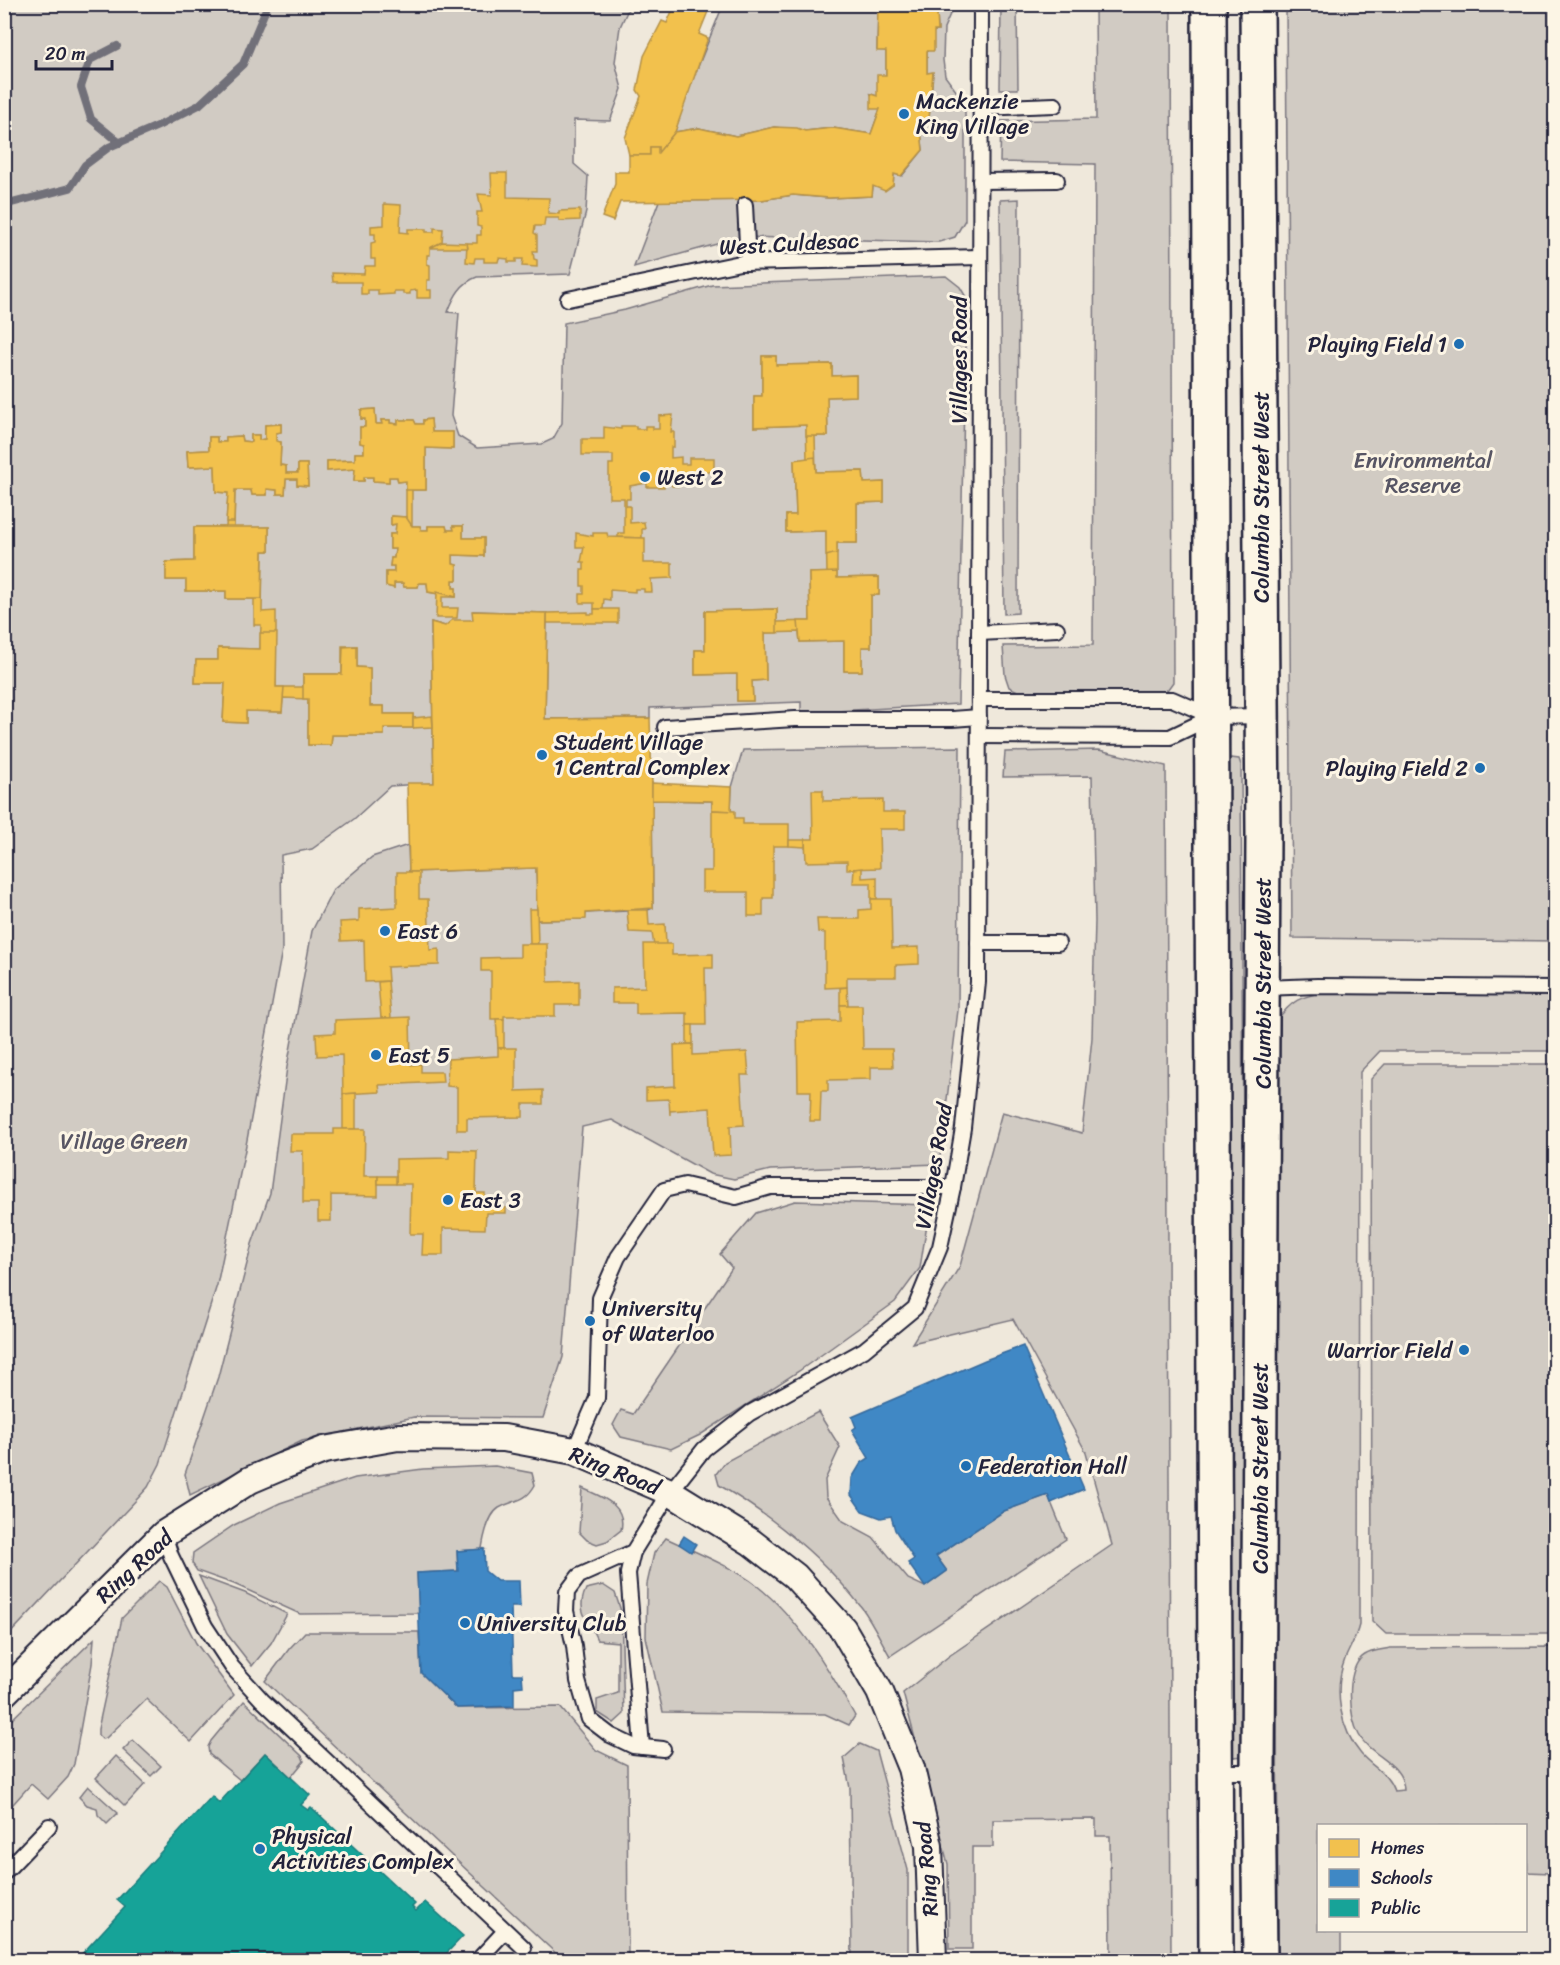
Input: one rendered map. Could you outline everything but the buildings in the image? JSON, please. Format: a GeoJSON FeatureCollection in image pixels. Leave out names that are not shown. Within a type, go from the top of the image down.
{"type":"FeatureCollection","features":[{"type":"Feature","properties":{"kind":"main road","name":"Columbia Street West"},"geometry":{"type":"LineString","coordinates":[[1209,4],[1216,1960]]}},
{"type":"Feature","properties":{"kind":"main road","name":"Columbia Street West"},"geometry":{"type":"LineString","coordinates":[[1257,4],[1263,988],[1258,1772],[1260,1960]]}},
{"type":"Feature","properties":{"kind":"street","name":"Ring Road"},"geometry":{"type":"LineString","coordinates":[[4,1693],[164,1534],[250,1480],[324,1450],[398,1437],[504,1438],[574,1451],[670,1492],[751,1542],[795,1575],[843,1629],[880,1692],[911,1768],[929,1846],[933,1960]]}},
{"type":"Feature","properties":{"kind":"lane","name":"Villages Road"},"geometry":{"type":"LineString","coordinates":[[633,1552],[670,1492],[704,1449],[750,1413],[864,1350],[915,1308],[940,1246],[963,1128],[978,982],[981,4]]}},
{"type":"Feature","properties":{"kind":"lane"},"geometry":{"type":"LineString","coordinates":[[980,108],[1055,105]]}},
{"type":"Feature","properties":{"kind":"lane"},"geometry":{"type":"LineString","coordinates":[[980,181],[1057,180]]}},
{"type":"Feature","properties":{"kind":"lane"},"geometry":{"type":"LineString","coordinates":[[745,205],[748,262]]}},
{"type":"Feature","properties":{"kind":"lane","name":"West Culdesac"},"geometry":{"type":"LineString","coordinates":[[568,299],[748,262],[980,257]]}},
{"type":"Feature","properties":{"kind":"lane"},"geometry":{"type":"LineString","coordinates":[[979,633],[1057,629]]}},
{"type":"Feature","properties":{"kind":"lane"},"geometry":{"type":"LineString","coordinates":[[978,699],[1172,699],[1212,717]]}},
{"type":"Feature","properties":{"kind":"lane"},"geometry":{"type":"LineString","coordinates":[[979,736],[1170,737],[1212,717],[1262,716]]}},
{"type":"Feature","properties":{"kind":"lane"},"geometry":{"type":"LineString","coordinates":[[665,727],[795,719],[979,717]]}},
{"type":"Feature","properties":{"kind":"lane"},"geometry":{"type":"LineString","coordinates":[[978,943],[1058,943]]}},
{"type":"Feature","properties":{"kind":"lane"},"geometry":{"type":"LineString","coordinates":[[1263,988],[1317,986],[1556,988]]}},
{"type":"Feature","properties":{"kind":"lane"},"geometry":{"type":"LineString","coordinates":[[574,1451],[597,1398],[600,1298],[618,1257],[664,1190],[685,1185],[736,1197],[770,1187],[953,1187]]}},
{"type":"Feature","properties":{"kind":"lane"},"geometry":{"type":"LineString","coordinates":[[164,1534],[171,1556],[205,1626],[232,1667],[262,1700],[524,1948]]}},
{"type":"Feature","properties":{"kind":"lane"},"geometry":{"type":"LineString","coordinates":[[633,1552],[579,1576],[567,1592],[566,1611],[574,1646],[578,1681],[589,1719],[610,1735],[633,1746],[663,1749]]}},
{"type":"Feature","properties":{"kind":"lane"},"geometry":{"type":"LineString","coordinates":[[633,1552],[628,1573],[642,1747]]}},
{"type":"Feature","properties":{"kind":"lane"},"geometry":{"type":"LineString","coordinates":[[1215,1772],[1258,1772]]}},
{"type":"Feature","properties":{"kind":"lane"},"geometry":{"type":"LineString","coordinates":[[4,1872],[50,1826]]}},
{"type":"Feature","properties":{"kind":"lane"},"geometry":{"type":"LineString","coordinates":[[478,1960],[506,1931]]}},
{"type":"Feature","properties":{"kind":"green space","name":"Village Green"},"geometry":{"type":"Polygon","coordinates":[[[4,5],[630,5],[620,27],[615,62],[622,89],[610,121],[574,120],[574,164],[588,176],[586,212],[570,274],[477,277],[459,291],[448,312],[459,313],[451,416],[458,436],[477,448],[542,444],[553,439],[562,423],[564,323],[625,310],[712,285],[946,276],[960,287],[966,297],[958,704],[801,713],[801,702],[650,708],[650,718],[545,719],[547,613],[473,611],[473,620],[445,626],[431,622],[434,783],[390,786],[354,819],[312,849],[281,855],[282,950],[247,1140],[217,1285],[160,1464],[148,1487],[5,1639],[4,5]]]}},
{"type":"Feature","properties":{"kind":"green space"},"geometry":{"type":"Polygon","coordinates":[[[723,5],[878,5],[877,50],[886,51],[886,75],[877,96],[871,94],[880,109],[871,134],[833,128],[805,131],[774,127],[736,136],[699,128],[675,132],[683,104],[723,5]]]}},
{"type":"Feature","properties":{"kind":"green space"},"geometry":{"type":"Polygon","coordinates":[[[933,5],[954,5],[944,28],[943,60],[945,76],[965,103],[965,220],[955,237],[939,242],[742,237],[634,267],[659,201],[761,200],[793,195],[829,198],[872,196],[873,186],[893,185],[894,174],[902,176],[923,150],[920,122],[929,119],[933,73],[927,73],[927,51],[934,31],[938,31],[937,13],[933,13],[933,5]]]}},
{"type":"Feature","properties":{"kind":"green space"},"geometry":{"type":"Polygon","coordinates":[[[1001,5],[1017,5],[1018,89],[1000,89],[1001,5]]]}},
{"type":"Feature","properties":{"kind":"green space"},"geometry":{"type":"Polygon","coordinates":[[[1095,5],[1171,5],[1173,682],[1162,693],[1020,692],[1009,687],[1005,675],[1003,646],[1093,645],[1095,164],[1000,162],[1001,121],[1096,119],[1095,5]]]}},
{"type":"Feature","properties":{"kind":"green space","name":"Environmental Reserve"},"geometry":{"type":"Polygon","coordinates":[[[1286,5],[1555,5],[1555,941],[1292,938],[1286,5]]]}},
{"type":"Feature","properties":{"kind":"green space"},"geometry":{"type":"Polygon","coordinates":[[[1019,199],[1018,613],[1004,614],[1000,200],[1019,199]]]}},
{"type":"Feature","properties":{"kind":"green space"},"geometry":{"type":"Polygon","coordinates":[[[960,747],[958,1010],[939,1164],[770,1170],[734,1179],[710,1174],[612,1120],[582,1127],[563,1357],[543,1418],[414,1417],[302,1441],[190,1495],[185,1474],[218,1377],[252,1244],[270,1193],[287,1067],[312,931],[333,890],[372,857],[408,845],[409,872],[536,868],[538,920],[585,919],[586,913],[648,910],[653,908],[652,800],[712,801],[712,810],[731,811],[732,787],[743,750],[960,747]]]}},
{"type":"Feature","properties":{"kind":"green space"},"geometry":{"type":"Polygon","coordinates":[[[1099,750],[1166,766],[1171,1960],[1111,1960],[1110,1836],[1096,1836],[1096,1819],[993,1820],[993,1847],[972,1847],[972,1949],[949,1949],[948,1864],[903,1693],[949,1656],[1112,1545],[1086,1452],[1013,1319],[912,1343],[960,1266],[1002,1112],[1082,1133],[1092,1038],[1095,921],[1092,776],[1003,777],[1005,752],[1099,750]]]}},
{"type":"Feature","properties":{"kind":"green space"},"geometry":{"type":"Polygon","coordinates":[[[1231,758],[1239,759],[1241,765],[1246,1748],[1244,1756],[1234,1757],[1229,1751],[1225,763],[1231,758]]]}},
{"type":"Feature","properties":{"kind":"green space"},"geometry":{"type":"Polygon","coordinates":[[[1334,990],[1555,992],[1555,1051],[1380,1051],[1360,1072],[1359,1625],[1341,1671],[1339,1696],[1344,1721],[1354,1744],[1388,1780],[1394,1791],[1404,1790],[1398,1773],[1364,1743],[1353,1718],[1351,1686],[1356,1666],[1363,1656],[1390,1648],[1555,1647],[1555,1949],[1550,1949],[1549,1873],[1528,1872],[1527,1824],[1317,1824],[1317,1932],[1341,1932],[1341,1960],[1278,1960],[1275,1023],[1288,1007],[1314,994],[1334,990]]]}},
{"type":"Feature","properties":{"kind":"green space","name":"Warrior Field"},"geometry":{"type":"Polygon","coordinates":[[[1385,1064],[1555,1064],[1555,1634],[1386,1634],[1372,1621],[1371,1079],[1385,1064]]]}},
{"type":"Feature","properties":{"kind":"green space"},"geometry":{"type":"Polygon","coordinates":[[[795,1201],[930,1205],[920,1268],[895,1302],[799,1371],[700,1435],[671,1449],[621,1437],[613,1425],[621,1410],[633,1414],[732,1268],[720,1254],[756,1213],[795,1201]]]}},
{"type":"Feature","properties":{"kind":"green space"},"geometry":{"type":"Polygon","coordinates":[[[818,1412],[840,1447],[825,1480],[826,1497],[843,1521],[873,1537],[908,1579],[925,1587],[947,1571],[936,1556],[1004,1511],[1048,1495],[1066,1539],[890,1656],[862,1608],[814,1555],[759,1511],[719,1485],[716,1474],[725,1462],[818,1412]]]}},
{"type":"Feature","properties":{"kind":"green space"},"geometry":{"type":"Polygon","coordinates":[[[495,1466],[532,1473],[535,1485],[523,1498],[495,1511],[485,1532],[482,1548],[484,1549],[457,1551],[458,1571],[417,1573],[419,1613],[300,1614],[234,1584],[197,1571],[192,1563],[193,1553],[234,1525],[280,1503],[355,1478],[423,1469],[495,1466]]]}},
{"type":"Feature","properties":{"kind":"green space"},"geometry":{"type":"Polygon","coordinates":[[[582,1488],[604,1498],[620,1514],[621,1530],[607,1541],[597,1544],[587,1540],[579,1532],[582,1488]]]}},
{"type":"Feature","properties":{"kind":"green space"},"geometry":{"type":"Polygon","coordinates":[[[666,1538],[736,1572],[772,1598],[799,1629],[835,1680],[855,1716],[849,1725],[825,1714],[663,1712],[646,1637],[647,1584],[654,1553],[666,1538]]]}},
{"type":"Feature","properties":{"kind":"green space"},"geometry":{"type":"Polygon","coordinates":[[[199,1576],[245,1593],[287,1614],[271,1643],[252,1666],[227,1634],[199,1576]]]}},
{"type":"Feature","properties":{"kind":"green space"},"geometry":{"type":"Polygon","coordinates":[[[159,1581],[167,1587],[196,1643],[234,1695],[191,1742],[146,1699],[106,1738],[102,1739],[98,1735],[98,1729],[122,1618],[159,1581]]]}},
{"type":"Feature","properties":{"kind":"green space"},"geometry":{"type":"Polygon","coordinates":[[[603,1585],[615,1593],[621,1611],[624,1714],[614,1723],[597,1712],[597,1700],[618,1693],[618,1642],[597,1640],[584,1616],[582,1604],[586,1589],[603,1585]]]}},
{"type":"Feature","properties":{"kind":"green space"},"geometry":{"type":"Polygon","coordinates":[[[305,1632],[419,1632],[421,1673],[457,1708],[560,1707],[596,1750],[627,1765],[628,1960],[563,1960],[265,1681],[305,1632]]]}},
{"type":"Feature","properties":{"kind":"green space"},"geometry":{"type":"Polygon","coordinates":[[[94,1639],[92,1664],[74,1764],[68,1777],[48,1799],[31,1784],[5,1813],[5,1726],[94,1639]]]}},
{"type":"Feature","properties":{"kind":"green space"},"geometry":{"type":"Polygon","coordinates":[[[244,1701],[302,1756],[304,1761],[291,1777],[265,1753],[240,1780],[209,1754],[208,1747],[211,1741],[244,1701]]]}},
{"type":"Feature","properties":{"kind":"green space"},"geometry":{"type":"Polygon","coordinates":[[[133,1740],[161,1766],[151,1776],[123,1750],[133,1740]]]}},
{"type":"Feature","properties":{"kind":"green space"},"geometry":{"type":"Polygon","coordinates":[[[860,1744],[876,1751],[908,1870],[908,1955],[900,1960],[852,1960],[850,1788],[844,1758],[860,1744]]]}},
{"type":"Feature","properties":{"kind":"green space"},"geometry":{"type":"Polygon","coordinates":[[[116,1756],[145,1784],[125,1806],[96,1778],[116,1756]]]}},
{"type":"Feature","properties":{"kind":"green space"},"geometry":{"type":"Polygon","coordinates":[[[88,1786],[118,1813],[107,1824],[98,1815],[97,1808],[87,1805],[79,1797],[88,1786]]]}},
{"type":"Feature","properties":{"kind":"waterway"},"geometry":{"type":"LineString","coordinates":[[4,205],[70,188],[85,165],[109,147],[199,105],[243,64],[268,4]]}},
{"type":"Feature","properties":{"kind":"waterway"},"geometry":{"type":"LineString","coordinates":[[117,46],[90,60],[81,87],[91,119],[120,143]]}},
{"type":"Feature","properties":{"kind":"place","name":"Mackenzie King Village"},"geometry":{"type":"Point","coordinates":[904,114]}},
{"type":"Feature","properties":{"kind":"place","name":"Playing Field 1"},"geometry":{"type":"Point","coordinates":[1459,344]}},
{"type":"Feature","properties":{"kind":"place","name":"West 2"},"geometry":{"type":"Point","coordinates":[645,477]}},
{"type":"Feature","properties":{"kind":"place","name":"Student Village 1 Central Complex"},"geometry":{"type":"Point","coordinates":[542,755]}},
{"type":"Feature","properties":{"kind":"place","name":"Playing Field 2"},"geometry":{"type":"Point","coordinates":[1480,768]}},
{"type":"Feature","properties":{"kind":"place","name":"East 6"},"geometry":{"type":"Point","coordinates":[385,931]}},
{"type":"Feature","properties":{"kind":"place","name":"East 5"},"geometry":{"type":"Point","coordinates":[376,1055]}},
{"type":"Feature","properties":{"kind":"place","name":"East 3"},"geometry":{"type":"Point","coordinates":[448,1200]}},
{"type":"Feature","properties":{"kind":"place","name":"University of Waterloo"},"geometry":{"type":"Point","coordinates":[590,1321]}},
{"type":"Feature","properties":{"kind":"place","name":"Warrior Field"},"geometry":{"type":"Point","coordinates":[1464,1350]}},
{"type":"Feature","properties":{"kind":"place","name":"Federation Hall"},"geometry":{"type":"Point","coordinates":[966,1466]}},
{"type":"Feature","properties":{"kind":"place","name":"University Club"},"geometry":{"type":"Point","coordinates":[465,1623]}},
{"type":"Feature","properties":{"kind":"place","name":"Physical Activities Complex"},"geometry":{"type":"Point","coordinates":[260,1849]}}]}
